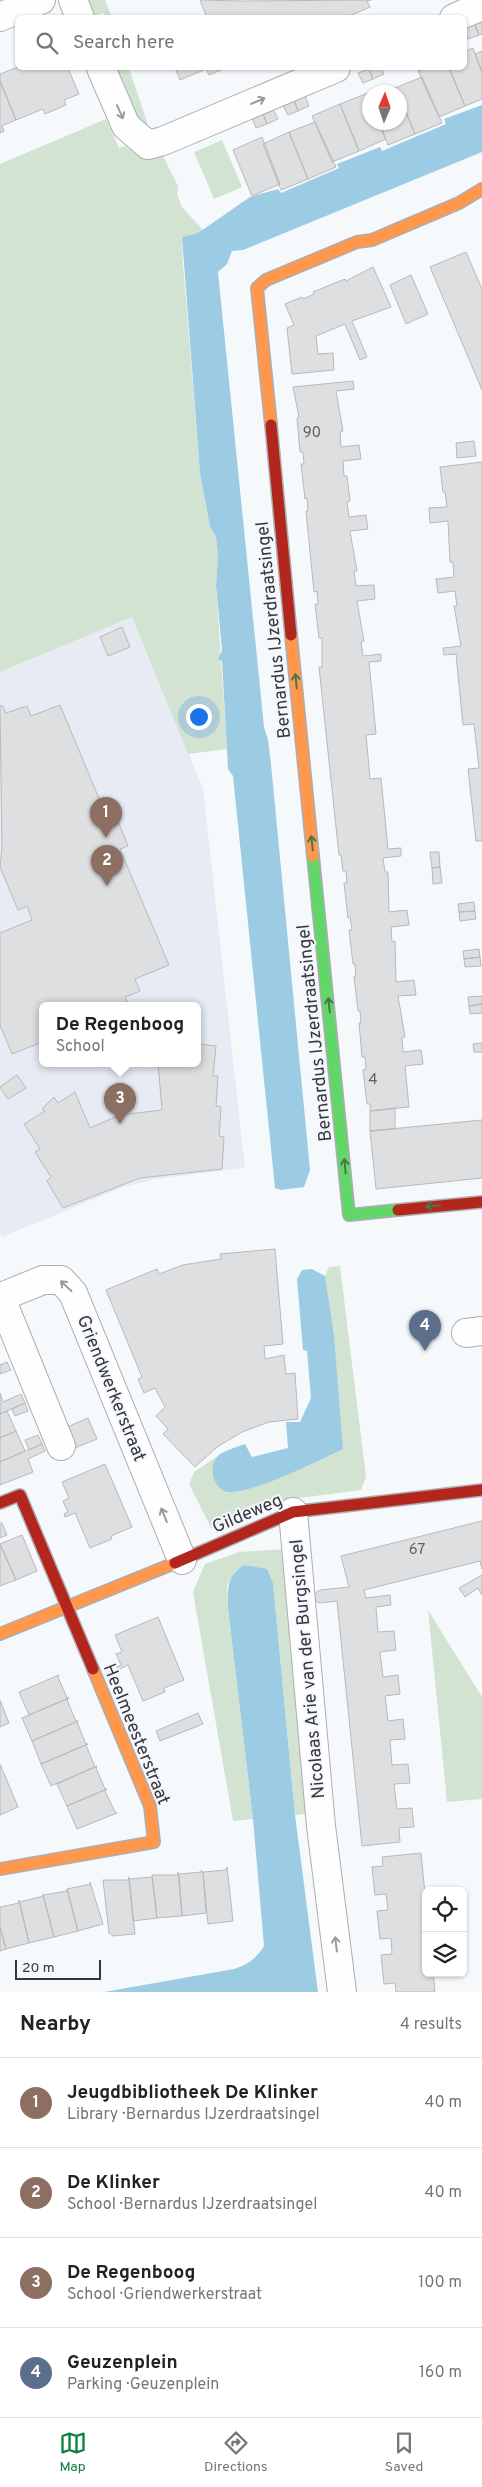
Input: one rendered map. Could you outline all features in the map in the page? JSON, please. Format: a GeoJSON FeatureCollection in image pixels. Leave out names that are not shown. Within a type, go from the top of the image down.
{"type":"FeatureCollection","features":[{"type":"Feature","properties":{"kind":"street"},"geometry":{"type":"LineString","coordinates":[[0,17],[40,0]]}},
{"type":"Feature","properties":{"kind":"street"},"geometry":{"type":"LineString","coordinates":[[73,0],[79,15]]}},
{"type":"Feature","properties":{"kind":"street"},"geometry":{"type":"LineString","coordinates":[[461,15],[482,6]]}},
{"type":"Feature","properties":{"kind":"street"},"geometry":{"type":"LineString","coordinates":[[102,70],[126,126],[148,145],[163,141],[331,70]]}},
{"type":"Feature","properties":{"kind":"street","name":"Bernardus IJzerdraatsingel"},"geometry":{"type":"LineString","coordinates":[[481,191],[372,240],[357,242],[266,280],[257,288],[349,1215],[482,1202]]}},
{"type":"Feature","properties":{"kind":"street","name":"Griendwerkerstraat"},"geometry":{"type":"LineString","coordinates":[[0,1296],[43,1280],[61,1280],[73,1293],[182,1560]]}},
{"type":"Feature","properties":{"kind":"street"},"geometry":{"type":"LineString","coordinates":[[0,1296],[60,1446]]}},
{"type":"Feature","properties":{"kind":"street","name":"Gildeweg"},"geometry":{"type":"LineString","coordinates":[[0,1634],[182,1560],[293,1512],[482,1490]]}},
{"type":"Feature","properties":{"kind":"street"},"geometry":{"type":"LineString","coordinates":[[0,1503],[20,1495],[66,1607]]}},
{"type":"Feature","properties":{"kind":"street","name":"Nicolaas Arie van der Burgsingel"},"geometry":{"type":"LineString","coordinates":[[293,1512],[321,1826],[342,1992]]}},
{"type":"Feature","properties":{"kind":"street","name":"Heelmeesterstraat"},"geometry":{"type":"LineString","coordinates":[[0,1869],[154,1842],[150,1806],[66,1607]]}},
{"type":"Feature","properties":{"kind":"shaded area"},"geometry":{"type":"Polygon","coordinates":[[[132,617],[203,788],[245,1168],[156,1179],[123,1187],[2,1237],[0,1233],[0,672],[132,617]]]}},
{"type":"Feature","properties":{"kind":"green space"},"geometry":{"type":"Polygon","coordinates":[[[86,0],[105,0],[111,15],[104,15],[103,13],[90,15],[86,0]]]}},
{"type":"Feature","properties":{"kind":"green space"},"geometry":{"type":"Polygon","coordinates":[[[113,70],[130,70],[149,128],[143,131],[113,70]]]}},
{"type":"Feature","properties":{"kind":"green space"},"geometry":{"type":"Polygon","coordinates":[[[106,119],[119,148],[125,146],[138,155],[157,153],[163,156],[178,186],[177,195],[182,207],[203,230],[182,237],[183,263],[200,473],[210,527],[216,537],[218,556],[216,585],[227,749],[188,754],[132,617],[0,672],[0,164],[106,119]]]}},
{"type":"Feature","properties":{"kind":"green space"},"geometry":{"type":"Polygon","coordinates":[[[222,140],[242,187],[214,199],[194,152],[222,140]]]}},
{"type":"Feature","properties":{"kind":"green space"},"geometry":{"type":"Polygon","coordinates":[[[340,1266],[366,1477],[361,1490],[276,1501],[211,1528],[189,1484],[194,1472],[218,1456],[213,1464],[343,1449],[325,1276],[329,1267],[340,1266]]]}},
{"type":"Feature","properties":{"kind":"green space"},"geometry":{"type":"Polygon","coordinates":[[[287,1549],[313,1813],[295,1815],[273,1583],[236,1570],[227,1585],[228,1608],[253,1819],[233,1821],[193,1592],[205,1564],[239,1552],[287,1549]]]}},
{"type":"Feature","properties":{"kind":"green space"},"geometry":{"type":"Polygon","coordinates":[[[428,1610],[482,1697],[482,1799],[447,1802],[428,1610]]]}},
{"type":"Feature","properties":{"kind":"water"},"geometry":{"type":"Polygon","coordinates":[[[482,105],[482,152],[243,250],[232,251],[227,264],[218,272],[264,727],[268,740],[271,764],[310,1170],[304,1187],[281,1190],[275,1188],[233,776],[228,769],[222,661],[218,659],[222,651],[216,585],[218,556],[216,537],[210,527],[200,473],[182,237],[198,233],[250,197],[278,189],[281,193],[339,168],[337,164],[380,147],[382,151],[446,124],[444,119],[482,105]]]}},
{"type":"Feature","properties":{"kind":"water"},"geometry":{"type":"Polygon","coordinates":[[[312,1269],[325,1276],[334,1336],[343,1449],[272,1481],[243,1490],[225,1491],[217,1485],[214,1479],[213,1468],[217,1457],[226,1451],[245,1444],[252,1457],[288,1448],[286,1422],[300,1422],[311,1398],[307,1351],[303,1350],[297,1279],[302,1270],[312,1269]]]}},
{"type":"Feature","properties":{"kind":"water"},"geometry":{"type":"Polygon","coordinates":[[[244,1565],[267,1569],[273,1583],[295,1815],[318,1992],[104,1992],[234,1969],[251,1960],[264,1946],[253,1819],[228,1608],[228,1589],[231,1578],[244,1565]]]}},
{"type":"Feature","properties":{"kind":"building"},"geometry":{"type":"Polygon","coordinates":[[[200,0],[371,0],[367,1],[370,7],[352,15],[206,15],[200,0]]]}},
{"type":"Feature","properties":{"kind":"building"},"geometry":{"type":"Polygon","coordinates":[[[482,21],[482,34],[479,35],[475,25],[482,21]]]}},
{"type":"Feature","properties":{"kind":"building"},"geometry":{"type":"Polygon","coordinates":[[[475,25],[479,35],[468,39],[467,28],[475,25]]]}},
{"type":"Feature","properties":{"kind":"building"},"geometry":{"type":"Polygon","coordinates":[[[473,48],[482,72],[482,99],[465,106],[450,70],[467,70],[467,51],[473,48]]]}},
{"type":"Feature","properties":{"kind":"building"},"geometry":{"type":"Polygon","coordinates":[[[482,51],[482,72],[475,54],[482,51]]]}},
{"type":"Feature","properties":{"kind":"building"},"geometry":{"type":"Polygon","coordinates":[[[15,68],[15,70],[69,70],[79,94],[64,100],[66,105],[45,114],[43,109],[16,120],[0,81],[0,74],[15,68]]]}},
{"type":"Feature","properties":{"kind":"building"},"geometry":{"type":"Polygon","coordinates":[[[176,70],[204,70],[180,80],[176,70]]]}},
{"type":"Feature","properties":{"kind":"building"},"geometry":{"type":"Polygon","coordinates":[[[206,70],[221,70],[209,75],[206,70]]]}},
{"type":"Feature","properties":{"kind":"building"},"geometry":{"type":"Polygon","coordinates":[[[369,70],[382,70],[384,74],[373,79],[369,70]]]}},
{"type":"Feature","properties":{"kind":"building"},"geometry":{"type":"Polygon","coordinates":[[[369,70],[373,79],[363,83],[358,73],[369,70]]]}},
{"type":"Feature","properties":{"kind":"building"},"geometry":{"type":"Polygon","coordinates":[[[450,70],[465,106],[439,117],[418,71],[450,70]]]}},
{"type":"Feature","properties":{"kind":"building"},"geometry":{"type":"Polygon","coordinates":[[[422,77],[442,123],[415,134],[407,115],[407,85],[402,85],[422,77]]]}},
{"type":"Feature","properties":{"kind":"building"},"geometry":{"type":"Polygon","coordinates":[[[0,81],[16,120],[2,126],[4,131],[0,133],[0,81]]]}},
{"type":"Feature","properties":{"kind":"building"},"geometry":{"type":"Polygon","coordinates":[[[362,95],[362,130],[382,130],[386,139],[359,151],[340,104],[362,95]]]}},
{"type":"Feature","properties":{"kind":"building"},"geometry":{"type":"Polygon","coordinates":[[[305,96],[309,106],[298,111],[294,100],[305,96]]]}},
{"type":"Feature","properties":{"kind":"building"},"geometry":{"type":"Polygon","coordinates":[[[294,100],[298,111],[288,115],[283,105],[294,100]]]}},
{"type":"Feature","properties":{"kind":"building"},"geometry":{"type":"Polygon","coordinates":[[[340,104],[359,151],[332,162],[312,116],[340,104]]]}},
{"type":"Feature","properties":{"kind":"building"},"geometry":{"type":"Polygon","coordinates":[[[273,109],[278,119],[267,124],[263,114],[273,109]]]}},
{"type":"Feature","properties":{"kind":"building"},"geometry":{"type":"Polygon","coordinates":[[[263,114],[267,124],[256,128],[252,118],[263,114]]]}},
{"type":"Feature","properties":{"kind":"building"},"geometry":{"type":"Polygon","coordinates":[[[407,115],[415,134],[388,145],[382,130],[407,130],[407,115]]]}},
{"type":"Feature","properties":{"kind":"building"},"geometry":{"type":"Polygon","coordinates":[[[315,122],[336,167],[308,179],[289,132],[315,122]]]}},
{"type":"Feature","properties":{"kind":"building"},"geometry":{"type":"Polygon","coordinates":[[[289,132],[308,179],[281,190],[263,144],[289,132]]]}},
{"type":"Feature","properties":{"kind":"building"},"geometry":{"type":"Polygon","coordinates":[[[262,137],[280,184],[252,196],[233,150],[262,137]]]}},
{"type":"Feature","properties":{"kind":"building"},"geometry":{"type":"Polygon","coordinates":[[[466,252],[482,289],[482,390],[430,267],[466,252]]]}},
{"type":"Feature","properties":{"kind":"building"},"geometry":{"type":"Polygon","coordinates":[[[373,267],[391,307],[352,321],[367,357],[360,360],[345,324],[316,336],[318,354],[333,353],[334,370],[292,374],[287,328],[294,325],[285,304],[302,297],[303,299],[314,294],[313,292],[345,279],[346,281],[373,267]]]}},
{"type":"Feature","properties":{"kind":"building"},"geometry":{"type":"Polygon","coordinates":[[[411,275],[428,314],[406,324],[390,285],[411,275]]]}},
{"type":"Feature","properties":{"kind":"building"},"geometry":{"type":"Polygon","coordinates":[[[353,381],[354,389],[336,391],[343,431],[340,432],[341,447],[359,445],[361,459],[343,461],[344,476],[347,476],[350,501],[347,502],[349,517],[366,515],[368,529],[350,531],[357,571],[354,571],[356,586],[374,585],[375,599],[357,601],[364,641],[361,642],[363,656],[381,654],[381,661],[369,662],[376,734],[366,735],[370,779],[381,778],[388,849],[401,848],[401,856],[383,858],[385,872],[388,872],[389,912],[407,910],[409,925],[391,927],[392,942],[395,941],[396,982],[414,980],[416,995],[398,996],[405,1037],[402,1037],[403,1052],[421,1050],[423,1064],[405,1066],[409,1107],[370,1111],[370,1104],[367,1104],[363,1070],[366,1069],[365,1057],[362,1057],[359,1023],[361,1023],[360,1011],[358,1011],[354,976],[356,976],[355,964],[353,964],[349,930],[352,930],[350,917],[348,918],[344,883],[347,883],[346,871],[343,871],[341,855],[339,855],[319,667],[322,667],[322,638],[319,638],[315,604],[318,604],[317,591],[314,592],[306,511],[308,511],[307,498],[305,499],[301,464],[304,464],[303,452],[300,452],[297,418],[299,417],[293,387],[353,381]]]}},
{"type":"Feature","properties":{"kind":"building"},"geometry":{"type":"Polygon","coordinates":[[[474,441],[476,456],[457,458],[456,443],[474,441]]]}},
{"type":"Feature","properties":{"kind":"building"},"geometry":{"type":"Polygon","coordinates":[[[482,462],[482,841],[476,841],[468,769],[479,768],[474,724],[463,725],[456,654],[444,655],[443,648],[461,646],[454,606],[457,606],[455,591],[438,593],[436,579],[454,577],[453,562],[450,562],[448,521],[430,523],[429,508],[447,507],[440,467],[482,462]]]}},
{"type":"Feature","properties":{"kind":"building"},"geometry":{"type":"Polygon","coordinates":[[[122,627],[130,647],[108,656],[100,637],[122,627]]]}},
{"type":"Feature","properties":{"kind":"building"},"geometry":{"type":"Polygon","coordinates":[[[2,705],[6,713],[27,706],[31,716],[60,705],[108,820],[116,816],[128,846],[120,849],[169,965],[135,979],[140,991],[125,997],[128,1002],[39,1002],[39,1043],[12,1054],[0,1025],[0,933],[32,920],[27,906],[18,910],[0,867],[2,848],[0,706],[2,705]]]}},
{"type":"Feature","properties":{"kind":"building"},"geometry":{"type":"Polygon","coordinates":[[[430,852],[439,852],[440,867],[432,868],[430,852]]]}},
{"type":"Feature","properties":{"kind":"building"},"geometry":{"type":"Polygon","coordinates":[[[440,867],[442,883],[433,884],[432,868],[440,867]]]}},
{"type":"Feature","properties":{"kind":"building"},"geometry":{"type":"Polygon","coordinates":[[[474,902],[475,911],[459,912],[458,904],[474,902]]]}},
{"type":"Feature","properties":{"kind":"building"},"geometry":{"type":"Polygon","coordinates":[[[475,911],[476,919],[460,921],[459,912],[475,911]]]}},
{"type":"Feature","properties":{"kind":"building"},"geometry":{"type":"Polygon","coordinates":[[[479,949],[480,957],[464,959],[463,951],[479,949]]]}},
{"type":"Feature","properties":{"kind":"building"},"geometry":{"type":"Polygon","coordinates":[[[480,957],[481,966],[465,967],[464,959],[480,957]]]}},
{"type":"Feature","properties":{"kind":"building"},"geometry":{"type":"Polygon","coordinates":[[[482,996],[482,1004],[469,1006],[468,997],[482,996]]]}},
{"type":"Feature","properties":{"kind":"building"},"geometry":{"type":"Polygon","coordinates":[[[482,1004],[482,1013],[470,1014],[469,1006],[482,1004]]]}},
{"type":"Feature","properties":{"kind":"building"},"geometry":{"type":"Polygon","coordinates":[[[482,1043],[482,1052],[474,1052],[473,1044],[482,1043]]]}},
{"type":"Feature","properties":{"kind":"building"},"geometry":{"type":"Polygon","coordinates":[[[201,1044],[216,1046],[213,1076],[218,1076],[216,1106],[221,1107],[219,1136],[224,1137],[222,1169],[140,1178],[63,1208],[47,1181],[51,1177],[35,1152],[40,1149],[24,1124],[45,1111],[42,1109],[54,1097],[58,1103],[75,1092],[90,1128],[120,1115],[162,1110],[158,1067],[201,1067],[201,1044]]]}},
{"type":"Feature","properties":{"kind":"building"},"geometry":{"type":"Polygon","coordinates":[[[17,1075],[26,1088],[8,1099],[0,1087],[17,1075]]]}},
{"type":"Feature","properties":{"kind":"building"},"geometry":{"type":"Polygon","coordinates":[[[395,1108],[395,1129],[370,1131],[370,1111],[395,1108]]]}},
{"type":"Feature","properties":{"kind":"building"},"geometry":{"type":"Polygon","coordinates":[[[482,1120],[482,1178],[376,1189],[370,1131],[482,1120]]]}},
{"type":"Feature","properties":{"kind":"building"},"geometry":{"type":"Polygon","coordinates":[[[275,1249],[283,1344],[264,1346],[265,1359],[284,1355],[286,1374],[295,1373],[298,1419],[269,1422],[242,1432],[217,1447],[195,1467],[163,1434],[168,1429],[156,1416],[165,1407],[155,1388],[144,1393],[138,1379],[142,1377],[106,1290],[157,1269],[159,1274],[183,1265],[221,1259],[220,1254],[275,1249]]]}},
{"type":"Feature","properties":{"kind":"building"},"geometry":{"type":"Polygon","coordinates":[[[7,1362],[11,1370],[0,1374],[0,1365],[7,1362]]]}},
{"type":"Feature","properties":{"kind":"building"},"geometry":{"type":"Polygon","coordinates":[[[0,1393],[3,1402],[21,1394],[25,1403],[0,1414],[0,1393]]]}},
{"type":"Feature","properties":{"kind":"building"},"geometry":{"type":"Polygon","coordinates":[[[25,1403],[28,1411],[15,1416],[12,1409],[25,1403]]]}},
{"type":"Feature","properties":{"kind":"building"},"geometry":{"type":"Polygon","coordinates":[[[7,1411],[16,1431],[0,1438],[0,1414],[7,1411]]]}},
{"type":"Feature","properties":{"kind":"building"},"geometry":{"type":"Polygon","coordinates":[[[88,1418],[97,1439],[75,1448],[67,1427],[88,1418]]]}},
{"type":"Feature","properties":{"kind":"building"},"geometry":{"type":"Polygon","coordinates":[[[16,1431],[25,1451],[0,1462],[0,1438],[16,1431]]]}},
{"type":"Feature","properties":{"kind":"building"},"geometry":{"type":"Polygon","coordinates":[[[38,1435],[42,1444],[29,1450],[25,1440],[38,1435]]]}},
{"type":"Feature","properties":{"kind":"building"},"geometry":{"type":"Polygon","coordinates":[[[42,1444],[45,1451],[28,1459],[33,1472],[0,1485],[0,1462],[42,1444]]]}},
{"type":"Feature","properties":{"kind":"building"},"geometry":{"type":"Polygon","coordinates":[[[105,1464],[132,1527],[111,1536],[112,1539],[90,1548],[75,1513],[65,1517],[64,1514],[68,1512],[63,1501],[69,1498],[62,1482],[105,1464]]]}},
{"type":"Feature","properties":{"kind":"building"},"geometry":{"type":"Polygon","coordinates":[[[482,1521],[482,1569],[480,1561],[364,1590],[366,1598],[390,1595],[391,1605],[376,1607],[378,1632],[394,1631],[396,1650],[380,1652],[383,1677],[398,1675],[400,1694],[385,1696],[388,1721],[403,1719],[405,1739],[390,1740],[392,1765],[408,1764],[410,1783],[394,1784],[397,1809],[412,1808],[414,1827],[399,1828],[400,1842],[362,1846],[337,1601],[320,1603],[315,1601],[314,1594],[320,1590],[349,1587],[341,1556],[482,1521]]]}},
{"type":"Feature","properties":{"kind":"building"},"geometry":{"type":"Polygon","coordinates":[[[0,1523],[2,1523],[7,1535],[0,1538],[0,1523]]]}},
{"type":"Feature","properties":{"kind":"building"},"geometry":{"type":"Polygon","coordinates":[[[22,1535],[37,1571],[16,1580],[0,1544],[22,1535]]]}},
{"type":"Feature","properties":{"kind":"building"},"geometry":{"type":"Polygon","coordinates":[[[0,1544],[16,1580],[0,1586],[0,1544]]]}},
{"type":"Feature","properties":{"kind":"building"},"geometry":{"type":"Polygon","coordinates":[[[482,1575],[482,1595],[478,1588],[465,1597],[459,1588],[482,1575]]]}},
{"type":"Feature","properties":{"kind":"building"},"geometry":{"type":"Polygon","coordinates":[[[158,1617],[184,1680],[164,1688],[165,1692],[143,1701],[128,1665],[118,1670],[117,1667],[121,1665],[116,1654],[122,1652],[115,1635],[158,1617]]]}},
{"type":"Feature","properties":{"kind":"building"},"geometry":{"type":"Polygon","coordinates":[[[59,1675],[58,1677],[67,1698],[69,1698],[29,1715],[19,1692],[59,1675]]]}},
{"type":"Feature","properties":{"kind":"building"},"geometry":{"type":"Polygon","coordinates":[[[69,1698],[67,1700],[76,1721],[78,1721],[32,1741],[22,1718],[69,1698]]]}},
{"type":"Feature","properties":{"kind":"building"},"geometry":{"type":"Polygon","coordinates":[[[0,1700],[9,1723],[0,1727],[0,1700]]]}},
{"type":"Feature","properties":{"kind":"building"},"geometry":{"type":"Polygon","coordinates":[[[198,1713],[203,1724],[160,1741],[156,1731],[198,1713]]]}},
{"type":"Feature","properties":{"kind":"building"},"geometry":{"type":"Polygon","coordinates":[[[78,1721],[86,1744],[88,1744],[41,1764],[32,1741],[78,1721]]]}},
{"type":"Feature","properties":{"kind":"building"},"geometry":{"type":"Polygon","coordinates":[[[88,1744],[86,1745],[95,1767],[51,1786],[41,1764],[88,1744]]]}},
{"type":"Feature","properties":{"kind":"building"},"geometry":{"type":"Polygon","coordinates":[[[0,1764],[18,1807],[0,1815],[0,1764]]]}},
{"type":"Feature","properties":{"kind":"building"},"geometry":{"type":"Polygon","coordinates":[[[97,1766],[96,1768],[105,1789],[107,1789],[67,1806],[57,1784],[97,1766]]]}},
{"type":"Feature","properties":{"kind":"building"},"geometry":{"type":"Polygon","coordinates":[[[107,1789],[105,1791],[117,1813],[77,1829],[67,1806],[107,1789]]]}},
{"type":"Feature","properties":{"kind":"building"},"geometry":{"type":"Polygon","coordinates":[[[421,1853],[424,1887],[422,1887],[422,1977],[433,1977],[435,1992],[396,1992],[395,1983],[384,1984],[381,1955],[392,1954],[391,1938],[380,1939],[377,1911],[388,1910],[386,1894],[375,1895],[372,1867],[383,1866],[382,1857],[421,1853]]]}},
{"type":"Feature","properties":{"kind":"building"},"geometry":{"type":"Polygon","coordinates":[[[227,1867],[233,1921],[208,1924],[203,1872],[226,1870],[227,1867]]]}},
{"type":"Feature","properties":{"kind":"building"},"geometry":{"type":"Polygon","coordinates":[[[201,1870],[203,1872],[206,1913],[182,1916],[179,1874],[202,1872],[201,1870]]]}},
{"type":"Feature","properties":{"kind":"building"},"geometry":{"type":"Polygon","coordinates":[[[178,1872],[182,1916],[157,1918],[152,1875],[177,1875],[178,1872]]]}},
{"type":"Feature","properties":{"kind":"building"},"geometry":{"type":"Polygon","coordinates":[[[129,1877],[135,1934],[113,1936],[109,1933],[103,1880],[128,1880],[129,1877]]]}},
{"type":"Feature","properties":{"kind":"building"},"geometry":{"type":"Polygon","coordinates":[[[152,1877],[157,1918],[133,1921],[129,1879],[152,1877]]]}},
{"type":"Feature","properties":{"kind":"building"},"geometry":{"type":"Polygon","coordinates":[[[91,1884],[103,1924],[78,1931],[67,1889],[91,1884]]]}},
{"type":"Feature","properties":{"kind":"building"},"geometry":{"type":"Polygon","coordinates":[[[67,1889],[78,1931],[54,1937],[43,1895],[67,1891],[67,1889]]]}},
{"type":"Feature","properties":{"kind":"building"},"geometry":{"type":"Polygon","coordinates":[[[42,1895],[54,1937],[29,1943],[19,1900],[20,1902],[42,1895]]]}},
{"type":"Feature","properties":{"kind":"building"},"geometry":{"type":"Polygon","coordinates":[[[19,1900],[29,1943],[6,1949],[0,1927],[0,1907],[19,1903],[19,1900]]]}},
{"type":"Feature","properties":{"kind":"building"},"geometry":{"type":"Polygon","coordinates":[[[0,1927],[6,1949],[0,1951],[0,1927]]]}},
{"type":"Feature","properties":{"kind":"traffic: fast"},"geometry":{"type":"LineString","coordinates":[[313,856],[349,1215],[398,1210]]}},
{"type":"Feature","properties":{"kind":"traffic: slow"},"geometry":{"type":"LineString","coordinates":[[271,425],[257,288],[266,280],[357,242],[372,240],[459,203],[482,189]]}},
{"type":"Feature","properties":{"kind":"traffic: slow"},"geometry":{"type":"LineString","coordinates":[[291,635],[313,856]]}},
{"type":"Feature","properties":{"kind":"traffic: slow"},"geometry":{"type":"LineString","coordinates":[[0,1634],[175,1563]]}},
{"type":"Feature","properties":{"kind":"traffic: slow"},"geometry":{"type":"LineString","coordinates":[[0,1869],[154,1842],[150,1806],[93,1669]]}},
{"type":"Feature","properties":{"kind":"traffic: jam"},"geometry":{"type":"LineString","coordinates":[[271,425],[291,635]]}},
{"type":"Feature","properties":{"kind":"traffic: jam"},"geometry":{"type":"LineString","coordinates":[[398,1210],[482,1202]]}},
{"type":"Feature","properties":{"kind":"traffic: jam"},"geometry":{"type":"LineString","coordinates":[[175,1563],[293,1512],[482,1490]]}},
{"type":"Feature","properties":{"kind":"traffic: jam"},"geometry":{"type":"LineString","coordinates":[[0,1503],[20,1495],[93,1669]]}},
{"type":"Feature","properties":{"kind":"place","name":"Jeugdbibliotheek De Klinker"},"geometry":{"type":"Point","coordinates":[106,838]}},
{"type":"Feature","properties":{"kind":"place","name":"De Klinker"},"geometry":{"type":"Point","coordinates":[107,886]}},
{"type":"Feature","properties":{"kind":"place","name":"De Regenboog"},"geometry":{"type":"Point","coordinates":[120,1124]}},
{"type":"Feature","properties":{"kind":"place","name":"Geuzenplein"},"geometry":{"type":"Point","coordinates":[425,1351]}}]}
